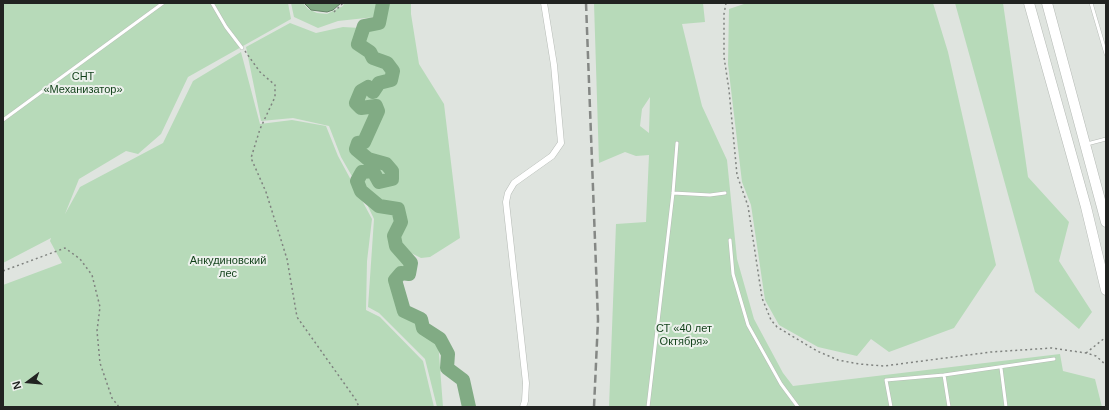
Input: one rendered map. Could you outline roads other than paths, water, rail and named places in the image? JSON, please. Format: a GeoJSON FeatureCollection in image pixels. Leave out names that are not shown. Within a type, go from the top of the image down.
{"type":"FeatureCollection","features":[{"type":"Feature","properties":{"kind":"main road"},"geometry":{"type":"LineString","coordinates":[[1030,3],[1086,206],[1106,290]]}},
{"type":"Feature","properties":{"kind":"main road"},"geometry":{"type":"LineString","coordinates":[[1048,3],[1106,222]]}},
{"type":"Feature","properties":{"kind":"street"},"geometry":{"type":"LineString","coordinates":[[523,407],[525,401],[526,383],[506,202],[508,193],[514,183],[552,156],[561,142],[554,65],[544,3]]}},
{"type":"Feature","properties":{"kind":"lane"},"geometry":{"type":"LineString","coordinates":[[3,120],[163,3]]}},
{"type":"Feature","properties":{"kind":"lane"},"geometry":{"type":"LineString","coordinates":[[212,3],[226,27],[242,48]]}},
{"type":"Feature","properties":{"kind":"lane"},"geometry":{"type":"LineString","coordinates":[[1091,3],[1106,54]]}},
{"type":"Feature","properties":{"kind":"lane"},"geometry":{"type":"LineString","coordinates":[[1085,145],[1106,139]]}},
{"type":"Feature","properties":{"kind":"lane"},"geometry":{"type":"LineString","coordinates":[[648,407],[674,193],[677,143]]}},
{"type":"Feature","properties":{"kind":"lane"},"geometry":{"type":"LineString","coordinates":[[674,193],[725,193]]}},
{"type":"Feature","properties":{"kind":"lane"},"geometry":{"type":"LineString","coordinates":[[730,240],[733,274],[748,325],[781,384],[798,407]]}},
{"type":"Feature","properties":{"kind":"lane"},"geometry":{"type":"LineString","coordinates":[[891,407],[886,380],[1001,368],[1054,359]]}},
{"type":"Feature","properties":{"kind":"lane"},"geometry":{"type":"LineString","coordinates":[[1001,368],[1006,407]]}},
{"type":"Feature","properties":{"kind":"lane"},"geometry":{"type":"LineString","coordinates":[[944,375],[949,407]]}},
{"type":"Feature","properties":{"kind":"waterway"},"geometry":{"type":"LineString","coordinates":[[383,3],[379,23],[364,26],[358,44],[370,52],[373,58],[387,63],[393,71],[391,80],[379,83],[373,92],[368,87],[361,91],[356,103],[361,108],[376,106],[378,111],[364,142],[358,143],[356,149],[368,159],[386,164],[392,171],[392,179],[379,182],[373,171],[362,172],[357,181],[361,191],[379,206],[398,209],[401,222],[394,236],[396,246],[411,263],[409,274],[401,273],[395,280],[404,311],[421,319],[423,328],[440,339],[448,354],[447,368],[463,380],[469,407]]}},
{"type":"Feature","properties":{"kind":"railway"},"geometry":{"type":"LineString","coordinates":[[586,3],[598,320],[594,407]]}},
{"type":"Feature","properties":{"kind":"park label","name":"СНТ «Механизатор»"},"geometry":{"type":"Point","coordinates":[83,83]}},
{"type":"Feature","properties":{"kind":"park label","name":"Анкудиновский лес"},"geometry":{"type":"Point","coordinates":[228,267]}},
{"type":"Feature","properties":{"kind":"park label","name":"СТ «40 лет Октября»"},"geometry":{"type":"Point","coordinates":[684,335]}}]}
